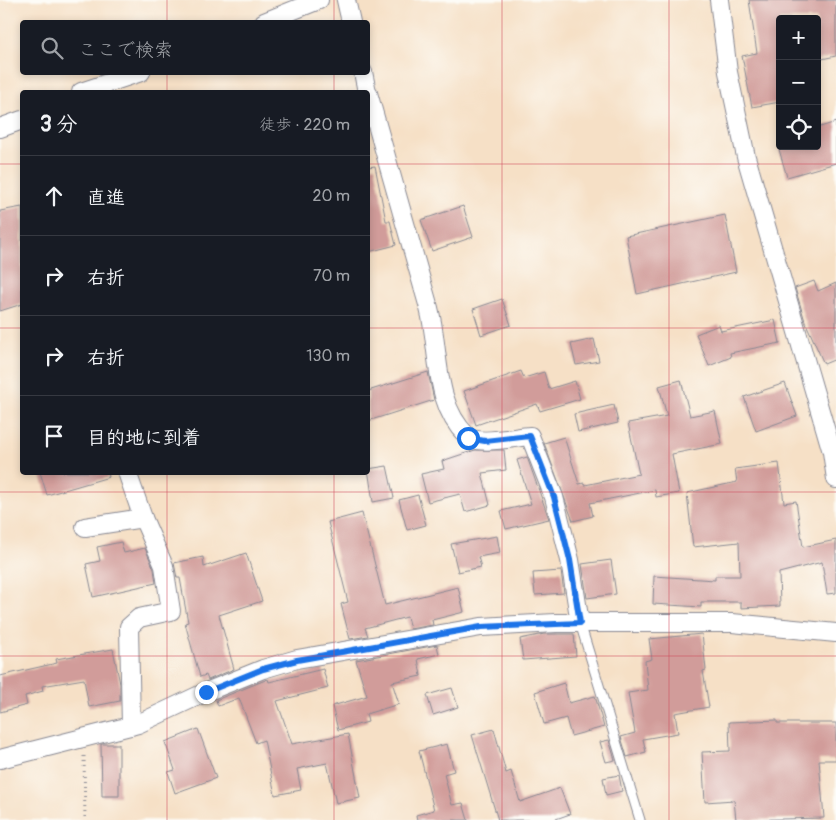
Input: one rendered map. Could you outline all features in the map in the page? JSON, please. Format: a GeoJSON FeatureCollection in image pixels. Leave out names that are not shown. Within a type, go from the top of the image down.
{"type":"FeatureCollection","features":[{"type":"Feature","properties":{"kind":"street"},"geometry":{"type":"LineString","coordinates":[[269,20],[319,0]]}},
{"type":"Feature","properties":{"kind":"street"},"geometry":{"type":"LineString","coordinates":[[346,0],[351,20]]}},
{"type":"Feature","properties":{"kind":"street"},"geometry":{"type":"LineString","coordinates":[[719,0],[728,72],[746,157],[832,452],[836,479]]}},
{"type":"Feature","properties":{"kind":"street"},"geometry":{"type":"LineString","coordinates":[[87,90],[131,75]]}},
{"type":"Feature","properties":{"kind":"street"},"geometry":{"type":"LineString","coordinates":[[364,75],[366,90]]}},
{"type":"Feature","properties":{"kind":"street"},"geometry":{"type":"LineString","coordinates":[[370,104],[429,310],[445,402],[468,438],[485,441],[530,436],[554,497],[570,560],[580,623]]}},
{"type":"Feature","properties":{"kind":"street"},"geometry":{"type":"LineString","coordinates":[[0,128],[20,121]]}},
{"type":"Feature","properties":{"kind":"street"},"geometry":{"type":"LineString","coordinates":[[128,475],[143,518],[164,566],[171,612],[139,618],[129,627],[131,726]]}},
{"type":"Feature","properties":{"kind":"street"},"geometry":{"type":"LineString","coordinates":[[85,527],[143,518]]}},
{"type":"Feature","properties":{"kind":"street"},"geometry":{"type":"LineString","coordinates":[[0,759],[131,726],[263,669],[297,660],[481,627],[580,623],[732,623],[836,633]]}},
{"type":"Feature","properties":{"kind":"lane"},"geometry":{"type":"LineString","coordinates":[[580,623],[640,820]]}},
{"type":"Feature","properties":{"kind":"path"},"geometry":{"type":"LineString","coordinates":[[80,740],[84,756],[85,820]]}},
{"type":"Feature","properties":{"kind":"building"},"geometry":{"type":"Polygon","coordinates":[[[749,0],[836,0],[836,56],[821,59],[821,15],[776,15],[776,103],[752,107],[742,56],[757,53],[749,0]]]}},
{"type":"Feature","properties":{"kind":"building"},"geometry":{"type":"Polygon","coordinates":[[[836,122],[836,163],[787,177],[779,150],[821,150],[821,127],[836,122]]]}},
{"type":"Feature","properties":{"kind":"building"},"geometry":{"type":"Polygon","coordinates":[[[375,166],[386,221],[390,221],[396,245],[370,252],[370,167],[375,166]]]}},
{"type":"Feature","properties":{"kind":"building"},"geometry":{"type":"Polygon","coordinates":[[[463,206],[473,237],[432,251],[421,220],[463,206]]]}},
{"type":"Feature","properties":{"kind":"building"},"geometry":{"type":"Polygon","coordinates":[[[20,207],[20,305],[0,311],[0,211],[20,207]]]}},
{"type":"Feature","properties":{"kind":"building"},"geometry":{"type":"Polygon","coordinates":[[[725,215],[736,272],[637,294],[626,236],[725,215]]]}},
{"type":"Feature","properties":{"kind":"building"},"geometry":{"type":"Polygon","coordinates":[[[814,281],[818,291],[836,283],[836,359],[824,364],[805,321],[795,288],[814,281]]]}},
{"type":"Feature","properties":{"kind":"building"},"geometry":{"type":"Polygon","coordinates":[[[502,299],[511,325],[481,335],[473,309],[502,299]]]}},
{"type":"Feature","properties":{"kind":"building"},"geometry":{"type":"Polygon","coordinates":[[[775,320],[780,343],[730,353],[731,357],[709,366],[696,334],[719,325],[721,331],[775,320]]]}},
{"type":"Feature","properties":{"kind":"building"},"geometry":{"type":"Polygon","coordinates":[[[594,339],[599,361],[576,365],[571,344],[594,339]]]}},
{"type":"Feature","properties":{"kind":"building"},"geometry":{"type":"Polygon","coordinates":[[[521,371],[524,378],[544,372],[549,389],[575,381],[580,399],[540,411],[537,404],[476,425],[464,391],[521,371]]]}},
{"type":"Feature","properties":{"kind":"building"},"geometry":{"type":"Polygon","coordinates":[[[428,372],[434,400],[370,420],[370,390],[428,372]]]}},
{"type":"Feature","properties":{"kind":"building"},"geometry":{"type":"Polygon","coordinates":[[[681,380],[690,416],[715,411],[722,444],[672,454],[679,493],[656,497],[655,490],[590,503],[593,516],[573,521],[544,443],[564,437],[579,484],[584,483],[585,485],[639,474],[628,423],[667,416],[659,386],[681,380]]]}},
{"type":"Feature","properties":{"kind":"building"},"geometry":{"type":"Polygon","coordinates":[[[785,383],[797,416],[756,431],[744,397],[785,383]]]}},
{"type":"Feature","properties":{"kind":"building"},"geometry":{"type":"Polygon","coordinates":[[[614,405],[618,423],[578,432],[574,414],[614,405]]]}},
{"type":"Feature","properties":{"kind":"building"},"geometry":{"type":"Polygon","coordinates":[[[475,450],[504,450],[506,470],[482,473],[490,505],[465,512],[460,494],[428,502],[421,474],[444,469],[442,461],[475,450]]]}},
{"type":"Feature","properties":{"kind":"building"},"geometry":{"type":"Polygon","coordinates":[[[527,457],[549,519],[506,529],[501,511],[531,504],[517,460],[527,457]]]}},
{"type":"Feature","properties":{"kind":"building"},"geometry":{"type":"Polygon","coordinates":[[[779,463],[784,503],[796,501],[803,547],[836,540],[836,593],[827,594],[822,562],[779,573],[780,606],[741,608],[741,602],[701,602],[701,607],[653,604],[654,576],[715,580],[715,576],[740,576],[739,542],[693,547],[687,493],[737,482],[735,469],[779,463]]]}},
{"type":"Feature","properties":{"kind":"building"},"geometry":{"type":"Polygon","coordinates":[[[387,466],[394,498],[373,502],[369,475],[370,469],[387,466]]]}},
{"type":"Feature","properties":{"kind":"building"},"geometry":{"type":"Polygon","coordinates":[[[41,475],[109,475],[109,477],[47,495],[41,475]]]}},
{"type":"Feature","properties":{"kind":"building"},"geometry":{"type":"Polygon","coordinates":[[[418,495],[426,525],[407,530],[399,500],[418,495]]]}},
{"type":"Feature","properties":{"kind":"building"},"geometry":{"type":"Polygon","coordinates":[[[362,513],[385,605],[458,587],[464,612],[432,620],[433,625],[410,629],[407,617],[365,628],[368,636],[350,639],[341,604],[348,602],[328,522],[362,513]]]}},
{"type":"Feature","properties":{"kind":"building"},"geometry":{"type":"Polygon","coordinates":[[[497,536],[500,553],[478,557],[481,567],[458,572],[451,544],[497,536]]]}},
{"type":"Feature","properties":{"kind":"building"},"geometry":{"type":"Polygon","coordinates":[[[121,542],[124,553],[145,548],[154,569],[156,583],[93,597],[86,564],[100,561],[97,547],[121,542]]]}},
{"type":"Feature","properties":{"kind":"building"},"geometry":{"type":"Polygon","coordinates":[[[246,553],[262,601],[219,615],[234,669],[208,680],[206,675],[200,677],[185,623],[188,622],[180,578],[177,578],[174,563],[203,557],[204,567],[246,553]]]}},
{"type":"Feature","properties":{"kind":"building"},"geometry":{"type":"Polygon","coordinates":[[[611,560],[616,594],[587,598],[582,564],[611,560]]]}},
{"type":"Feature","properties":{"kind":"building"},"geometry":{"type":"Polygon","coordinates":[[[561,571],[564,593],[535,595],[533,573],[561,571]]]}},
{"type":"Feature","properties":{"kind":"building"},"geometry":{"type":"Polygon","coordinates":[[[544,634],[574,634],[576,656],[523,660],[520,639],[544,634]]]}},
{"type":"Feature","properties":{"kind":"building"},"geometry":{"type":"Polygon","coordinates":[[[702,634],[706,670],[703,671],[709,707],[675,713],[678,733],[643,739],[646,752],[627,757],[621,737],[635,733],[628,693],[648,690],[645,661],[652,659],[649,639],[702,634]]]}},
{"type":"Feature","properties":{"kind":"building"},"geometry":{"type":"Polygon","coordinates":[[[437,645],[439,654],[418,659],[421,676],[392,682],[399,704],[366,714],[368,722],[338,730],[332,706],[367,696],[356,660],[437,645]]]}},
{"type":"Feature","properties":{"kind":"building"},"geometry":{"type":"Polygon","coordinates":[[[113,649],[120,684],[120,701],[89,707],[84,679],[42,686],[43,691],[25,696],[27,705],[0,712],[0,676],[57,663],[56,659],[113,649]]]}},
{"type":"Feature","properties":{"kind":"building"},"geometry":{"type":"Polygon","coordinates":[[[323,669],[328,688],[277,701],[292,744],[348,734],[360,798],[336,803],[327,763],[297,769],[301,790],[275,795],[264,740],[256,743],[239,698],[218,706],[216,700],[268,679],[269,682],[323,669]]]}},
{"type":"Feature","properties":{"kind":"building"},"geometry":{"type":"Polygon","coordinates":[[[564,683],[569,703],[595,696],[604,727],[571,736],[566,718],[544,724],[535,692],[564,683]]]}},
{"type":"Feature","properties":{"kind":"building"},"geometry":{"type":"Polygon","coordinates":[[[452,688],[458,707],[433,715],[427,695],[452,688]]]}},
{"type":"Feature","properties":{"kind":"building"},"geometry":{"type":"Polygon","coordinates":[[[777,720],[777,723],[836,723],[836,760],[819,760],[824,818],[736,820],[734,800],[705,802],[702,752],[730,751],[729,722],[777,720]]]}},
{"type":"Feature","properties":{"kind":"building"},"geometry":{"type":"Polygon","coordinates":[[[198,729],[216,778],[175,793],[168,772],[175,770],[165,742],[198,729]]]}},
{"type":"Feature","properties":{"kind":"building"},"geometry":{"type":"Polygon","coordinates":[[[494,729],[506,773],[511,771],[520,802],[560,788],[570,814],[553,820],[498,820],[472,735],[494,729]]]}},
{"type":"Feature","properties":{"kind":"building"},"geometry":{"type":"Polygon","coordinates":[[[609,740],[615,760],[606,762],[600,742],[609,740]]]}},
{"type":"Feature","properties":{"kind":"building"},"geometry":{"type":"Polygon","coordinates":[[[101,744],[119,744],[119,796],[102,796],[101,744]]]}},
{"type":"Feature","properties":{"kind":"building"},"geometry":{"type":"Polygon","coordinates":[[[447,744],[454,771],[444,774],[452,805],[463,803],[468,820],[417,820],[416,815],[434,810],[419,751],[447,744]]]}},
{"type":"Feature","properties":{"kind":"building"},"geometry":{"type":"Polygon","coordinates":[[[619,775],[622,791],[606,795],[603,778],[619,775]]]}},
{"type":"Feature","properties":{"kind":"route"},"geometry":{"type":"LineString","coordinates":[[206,692],[263,669],[297,660],[481,627],[580,623],[570,560],[554,497],[530,436],[485,441],[468,438]]}}]}
